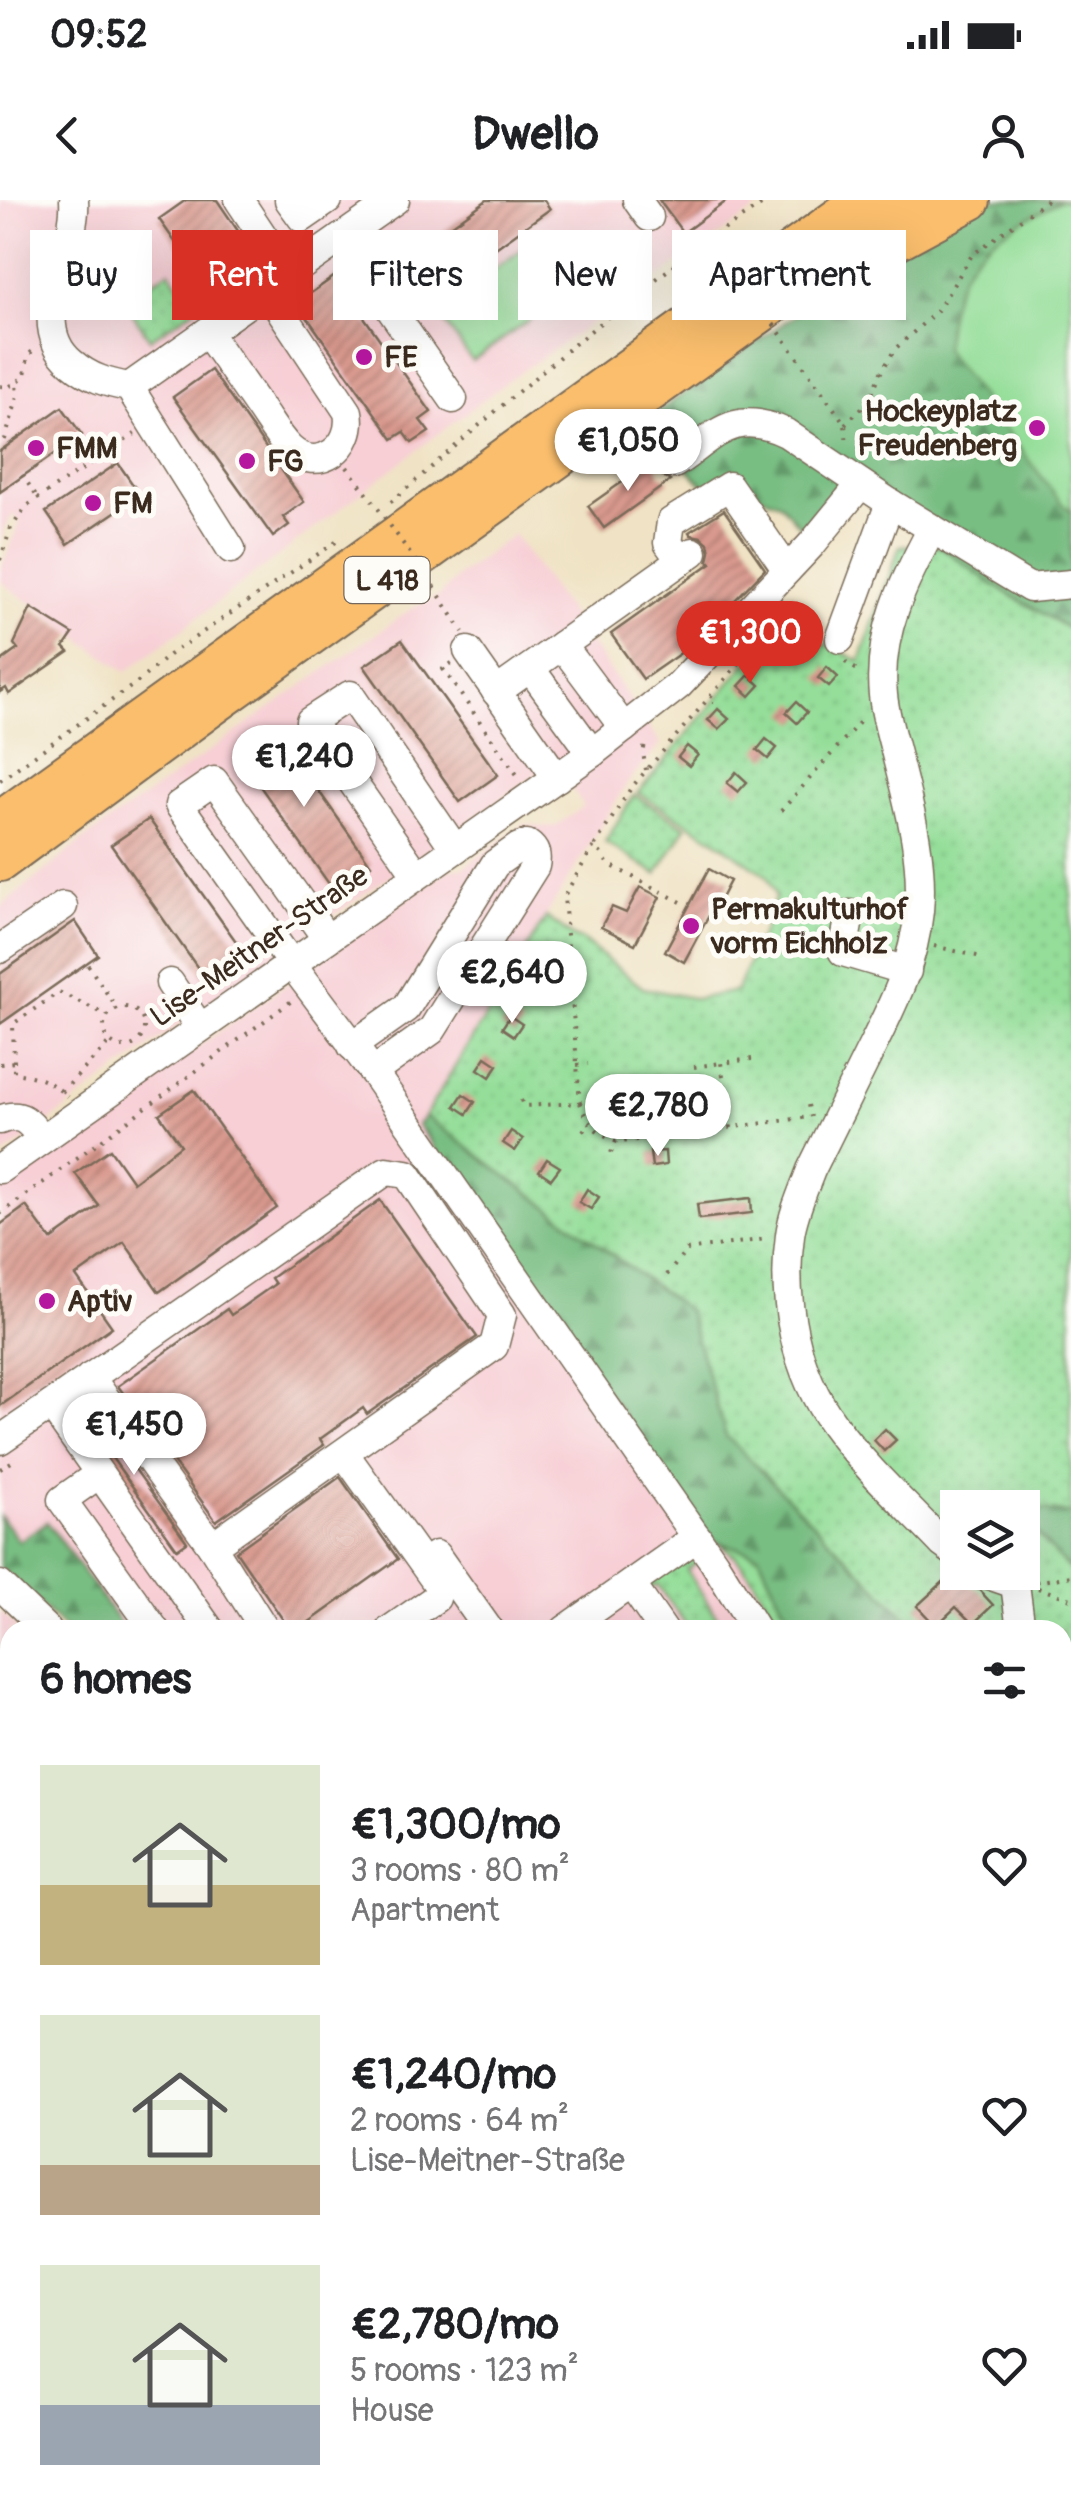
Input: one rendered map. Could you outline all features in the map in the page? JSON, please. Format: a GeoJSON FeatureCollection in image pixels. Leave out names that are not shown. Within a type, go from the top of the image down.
{"type":"FeatureCollection","features":[{"type":"Feature","properties":{"kind":"highway"},"geometry":{"type":"LineString","coordinates":[[664,343],[708,289],[822,200]]}},
{"type":"Feature","properties":{"kind":"highway","name":"L 418"},"geometry":{"type":"LineString","coordinates":[[0,822],[864,200]]}},
{"type":"Feature","properties":{"kind":"highway","name":"L 418"},"geometry":{"type":"LineString","coordinates":[[875,230],[917,200]]}},
{"type":"Feature","properties":{"kind":"highway"},"geometry":{"type":"LineString","coordinates":[[906,234],[970,200]]}},
{"type":"Feature","properties":{"kind":"highway","name":"L 418"},"geometry":{"type":"LineString","coordinates":[[0,861],[749,320]]}},
{"type":"Feature","properties":{"kind":"street"},"geometry":{"type":"LineString","coordinates":[[74,200],[68,248],[51,316],[54,340],[61,354],[81,371],[99,382],[129,387],[224,320]]}},
{"type":"Feature","properties":{"kind":"street"},"geometry":{"type":"LineString","coordinates":[[239,200],[253,230]]}},
{"type":"Feature","properties":{"kind":"street"},"geometry":{"type":"LineString","coordinates":[[288,200],[302,218],[328,200]]}},
{"type":"Feature","properties":{"kind":"street"},"geometry":{"type":"LineString","coordinates":[[350,230],[379,205]]}},
{"type":"Feature","properties":{"kind":"street"},"geometry":{"type":"LineString","coordinates":[[207,332],[292,451],[316,458],[336,451],[342,444],[348,432],[348,412],[298,320]]}},
{"type":"Feature","properties":{"kind":"street"},"geometry":{"type":"LineString","coordinates":[[398,320],[453,399]]}},
{"type":"Feature","properties":{"kind":"street"},"geometry":{"type":"LineString","coordinates":[[129,387],[231,549]]}},
{"type":"Feature","properties":{"kind":"street"},"geometry":{"type":"LineString","coordinates":[[674,464],[731,425],[748,421],[767,424],[852,477],[944,546],[1030,588],[1071,584]]}},
{"type":"Feature","properties":{"kind":"street","name":"Lise-Meitner-Straße"},"geometry":{"type":"LineString","coordinates":[[9,1162],[42,1139],[71,1102],[200,1028],[592,753],[679,685],[793,582],[840,511],[852,477]]}},
{"type":"Feature","properties":{"kind":"street"},"geometry":{"type":"LineString","coordinates":[[496,692],[687,557],[668,543],[671,522],[728,486],[793,582]]}},
{"type":"Feature","properties":{"kind":"street"},"geometry":{"type":"LineString","coordinates":[[840,640],[890,504]]}},
{"type":"Feature","properties":{"kind":"street"},"geometry":{"type":"LineString","coordinates":[[940,1541],[848,1444],[821,1406],[804,1368],[790,1316],[788,1274],[790,1236],[800,1197],[907,971],[914,942],[920,884],[916,837],[883,694],[883,659],[892,611],[906,579],[944,546]]}},
{"type":"Feature","properties":{"kind":"street"},"geometry":{"type":"LineString","coordinates":[[562,645],[624,728]]}},
{"type":"Feature","properties":{"kind":"street"},"geometry":{"type":"LineString","coordinates":[[468,652],[557,778]]}},
{"type":"Feature","properties":{"kind":"street"},"geometry":{"type":"LineString","coordinates":[[530,668],[592,753]]}},
{"type":"Feature","properties":{"kind":"street"},"geometry":{"type":"LineString","coordinates":[[417,875],[310,722],[350,695],[454,849]]}},
{"type":"Feature","properties":{"kind":"street"},"geometry":{"type":"LineString","coordinates":[[326,938],[214,781],[179,805],[373,1072],[750,1620]]}},
{"type":"Feature","properties":{"kind":"street"},"geometry":{"type":"LineString","coordinates":[[352,1046],[406,1008],[495,864],[519,847],[527,844],[533,848],[536,866],[432,1030],[373,1072]]}},
{"type":"Feature","properties":{"kind":"street"},"geometry":{"type":"LineString","coordinates":[[0,949],[63,906]]}},
{"type":"Feature","properties":{"kind":"street"},"geometry":{"type":"LineString","coordinates":[[850,914],[838,961],[907,971]]}},
{"type":"Feature","properties":{"kind":"street"},"geometry":{"type":"LineString","coordinates":[[170,982],[200,1028]]}},
{"type":"Feature","properties":{"kind":"street"},"geometry":{"type":"LineString","coordinates":[[0,1120],[16,1116],[26,1119],[42,1139]]}},
{"type":"Feature","properties":{"kind":"street"},"geometry":{"type":"LineString","coordinates":[[0,1129],[9,1162]]}},
{"type":"Feature","properties":{"kind":"street"},"geometry":{"type":"LineString","coordinates":[[0,1440],[386,1171],[407,1174],[502,1315],[494,1346],[212,1546]]}},
{"type":"Feature","properties":{"kind":"street"},"geometry":{"type":"LineString","coordinates":[[90,1377],[212,1546],[259,1620]]}},
{"type":"Feature","properties":{"kind":"street"},"geometry":{"type":"LineString","coordinates":[[51,1405],[203,1620]]}},
{"type":"Feature","properties":{"kind":"street"},"geometry":{"type":"LineString","coordinates":[[350,1448],[439,1586],[436,1598],[404,1620]]}},
{"type":"Feature","properties":{"kind":"street"},"geometry":{"type":"LineString","coordinates":[[350,1448],[482,1620]]}},
{"type":"Feature","properties":{"kind":"street"},"geometry":{"type":"LineString","coordinates":[[100,1474],[62,1500],[148,1620]]}},
{"type":"Feature","properties":{"kind":"street"},"geometry":{"type":"LineString","coordinates":[[598,1620],[630,1584],[696,1537]]}},
{"type":"Feature","properties":{"kind":"street"},"geometry":{"type":"LineString","coordinates":[[630,1584],[656,1620]]}},
{"type":"Feature","properties":{"kind":"street"},"geometry":{"type":"LineString","coordinates":[[0,1585],[37,1620]]}},
{"type":"Feature","properties":{"kind":"street"},"geometry":{"type":"LineString","coordinates":[[1015,1590],[1019,1620]]}},
{"type":"Feature","properties":{"kind":"path"},"geometry":{"type":"LineString","coordinates":[[722,230],[769,200]]}},
{"type":"Feature","properties":{"kind":"path"},"geometry":{"type":"LineString","coordinates":[[845,424],[869,402],[895,350],[937,311],[972,255],[1047,200]]}},
{"type":"Feature","properties":{"kind":"path"},"geometry":{"type":"LineString","coordinates":[[380,512],[572,345],[672,267]]}},
{"type":"Feature","properties":{"kind":"path"},"geometry":{"type":"LineString","coordinates":[[771,320],[845,424],[852,477]]}},
{"type":"Feature","properties":{"kind":"path"},"geometry":{"type":"LineString","coordinates":[[0,386],[17,383],[25,376],[28,355],[54,340]]}},
{"type":"Feature","properties":{"kind":"path"},"geometry":{"type":"LineString","coordinates":[[6,450],[3,446],[18,396],[17,383]]}},
{"type":"Feature","properties":{"kind":"path"},"geometry":{"type":"LineString","coordinates":[[0,560],[11,528],[27,506],[152,423]]}},
{"type":"Feature","properties":{"kind":"path"},"geometry":{"type":"LineString","coordinates":[[336,451],[434,588]]}},
{"type":"Feature","properties":{"kind":"path"},"geometry":{"type":"LineString","coordinates":[[22,475],[38,498]]}},
{"type":"Feature","properties":{"kind":"path"},"geometry":{"type":"LineString","coordinates":[[0,780],[169,655],[347,534]]}},
{"type":"Feature","properties":{"kind":"path"},"geometry":{"type":"LineString","coordinates":[[793,582],[630,788],[564,896],[580,1102],[598,1134],[621,1142],[811,1117],[808,1105]]}},
{"type":"Feature","properties":{"kind":"path"},"geometry":{"type":"LineString","coordinates":[[781,810],[883,694]]}},
{"type":"Feature","properties":{"kind":"path"},"geometry":{"type":"LineString","coordinates":[[595,846],[608,864],[680,902]]}},
{"type":"Feature","properties":{"kind":"path"},"geometry":{"type":"LineString","coordinates":[[914,942],[980,957]]}},
{"type":"Feature","properties":{"kind":"path"},"geometry":{"type":"LineString","coordinates":[[88,965],[116,1008]]}},
{"type":"Feature","properties":{"kind":"path"},"geometry":{"type":"LineString","coordinates":[[0,1214],[309,988]]}},
{"type":"Feature","properties":{"kind":"path"},"geometry":{"type":"LineString","coordinates":[[107,1015],[59,992],[13,1024],[14,1073],[50,1082],[71,1102],[110,1042]]}},
{"type":"Feature","properties":{"kind":"path"},"geometry":{"type":"LineString","coordinates":[[124,1006],[142,1018],[142,1034],[132,1045],[116,1046],[103,1029],[107,1015],[116,1008],[124,1006]]}},
{"type":"Feature","properties":{"kind":"path"},"geometry":{"type":"LineString","coordinates":[[566,1022],[574,1023]]}},
{"type":"Feature","properties":{"kind":"path"},"geometry":{"type":"LineString","coordinates":[[694,1067],[752,1059]]}},
{"type":"Feature","properties":{"kind":"path"},"geometry":{"type":"LineString","coordinates":[[0,1064],[14,1062]]}},
{"type":"Feature","properties":{"kind":"path"},"geometry":{"type":"LineString","coordinates":[[721,1063],[731,1128]]}},
{"type":"Feature","properties":{"kind":"path"},"geometry":{"type":"LineString","coordinates":[[577,1064],[588,1064]]}},
{"type":"Feature","properties":{"kind":"path"},"geometry":{"type":"LineString","coordinates":[[520,1103],[540,1106],[580,1102]]}},
{"type":"Feature","properties":{"kind":"path"},"geometry":{"type":"LineString","coordinates":[[535,1112],[540,1106]]}},
{"type":"Feature","properties":{"kind":"path"},"geometry":{"type":"LineString","coordinates":[[582,1131],[590,1123]]}},
{"type":"Feature","properties":{"kind":"path"},"geometry":{"type":"LineString","coordinates":[[611,1154],[616,1141]]}},
{"type":"Feature","properties":{"kind":"path"},"geometry":{"type":"LineString","coordinates":[[667,1275],[687,1250],[714,1243],[790,1236]]}},
{"type":"Feature","properties":{"kind":"path"},"geometry":{"type":"LineString","coordinates":[[687,1250],[694,1255]]}},
{"type":"Feature","properties":{"kind":"path"},"geometry":{"type":"LineString","coordinates":[[1071,1576],[1026,1584],[1071,1599]]}},
{"type":"Feature","properties":{"kind":"shaded area"},"geometry":{"type":"Polygon","coordinates":[[[0,200],[770,200],[726,230],[672,230],[672,268],[652,281],[652,230],[518,230],[518,320],[596,320],[509,380],[126,672],[0,581],[0,571],[20,522],[13,514],[0,545],[0,200]]]}},
{"type":"Feature","properties":{"kind":"shaded area"},"geometry":{"type":"Polygon","coordinates":[[[514,534],[661,744],[628,782],[418,1125],[712,1540],[726,1546],[754,1581],[777,1620],[118,1620],[47,1522],[18,1541],[0,1516],[0,1186],[450,869],[464,867],[524,824],[556,826],[584,806],[554,762],[207,1004],[0,1158],[0,907],[86,838],[414,607],[439,596],[459,575],[514,534]]]}},
{"type":"Feature","properties":{"kind":"green space"},"geometry":{"type":"Polygon","coordinates":[[[984,200],[1061,200],[985,244],[1064,506],[1071,510],[1071,630],[995,586],[941,547],[850,461],[810,538],[780,503],[729,484],[703,486],[646,420],[788,320],[906,320],[906,243],[984,200]]]}},
{"type":"Feature","properties":{"kind":"green space","name":"Hockeyplatz Freudenberg"},"geometry":{"type":"Polygon","coordinates":[[[1061,200],[1071,200],[1071,510],[1064,506],[944,349],[952,302],[971,261],[997,237],[1061,200]]]}},
{"type":"Feature","properties":{"kind":"green space"},"geometry":{"type":"Polygon","coordinates":[[[518,252],[518,320],[530,320],[472,361],[443,320],[498,320],[498,266],[518,252]]]}},
{"type":"Feature","properties":{"kind":"green space"},"geometry":{"type":"Polygon","coordinates":[[[169,271],[172,275],[172,320],[178,320],[150,339],[137,320],[152,320],[152,282],[169,271]]]}},
{"type":"Feature","properties":{"kind":"green space"},"geometry":{"type":"Polygon","coordinates":[[[900,546],[941,547],[995,586],[1071,630],[1071,1514],[1040,1510],[1040,1490],[940,1490],[940,1590],[1040,1590],[1040,1537],[1071,1568],[1071,1620],[909,1620],[726,1436],[688,1311],[425,1116],[546,917],[643,988],[697,999],[736,991],[776,896],[767,876],[638,793],[781,622],[860,661],[900,546]]]}},
{"type":"Feature","properties":{"kind":"green space"},"geometry":{"type":"Polygon","coordinates":[[[634,795],[686,827],[657,874],[605,842],[634,795]]]}},
{"type":"Feature","properties":{"kind":"green space"},"geometry":{"type":"Polygon","coordinates":[[[425,1116],[688,1311],[726,1436],[909,1620],[796,1620],[782,1605],[759,1555],[712,1540],[418,1125],[425,1116]]]}},
{"type":"Feature","properties":{"kind":"green space"},"geometry":{"type":"Polygon","coordinates":[[[1040,1510],[1071,1514],[1069,1569],[1040,1537],[1040,1510]]]}},
{"type":"Feature","properties":{"kind":"green space"},"geometry":{"type":"Polygon","coordinates":[[[0,1516],[19,1541],[47,1522],[118,1620],[56,1620],[0,1567],[0,1516]]]}},
{"type":"Feature","properties":{"kind":"green space"},"geometry":{"type":"Polygon","coordinates":[[[712,1540],[759,1555],[782,1605],[796,1620],[777,1620],[744,1567],[712,1540]]]}},
{"type":"Feature","properties":{"kind":"green space"},"geometry":{"type":"Polygon","coordinates":[[[689,1552],[704,1557],[687,1570],[719,1620],[683,1620],[657,1584],[647,1590],[649,1579],[689,1552]]]}},
{"type":"Feature","properties":{"kind":"building"},"geometry":{"type":"Polygon","coordinates":[[[186,200],[217,200],[237,230],[172,230],[172,238],[159,219],[186,200]]]}},
{"type":"Feature","properties":{"kind":"building"},"geometry":{"type":"Polygon","coordinates":[[[487,200],[544,200],[550,209],[498,246],[498,230],[445,230],[487,200]]]}},
{"type":"Feature","properties":{"kind":"building"},"geometry":{"type":"Polygon","coordinates":[[[659,200],[728,200],[687,230],[681,230],[659,200]]]}},
{"type":"Feature","properties":{"kind":"building","name":"FE"},"geometry":{"type":"Polygon","coordinates":[[[333,277],[333,320],[366,320],[431,412],[420,420],[429,432],[412,443],[404,432],[393,439],[309,320],[313,320],[313,292],[333,277]]]}},
{"type":"Feature","properties":{"kind":"building","name":"FG"},"geometry":{"type":"Polygon","coordinates":[[[211,370],[304,502],[283,517],[289,525],[273,537],[173,397],[211,370]]]}},
{"type":"Feature","properties":{"kind":"building","name":"FMM"},"geometry":{"type":"Polygon","coordinates":[[[62,407],[82,435],[0,492],[0,451],[62,407]]]}},
{"type":"Feature","properties":{"kind":"building"},"geometry":{"type":"Polygon","coordinates":[[[658,457],[659,473],[670,481],[604,528],[588,506],[658,457]]]}},
{"type":"Feature","properties":{"kind":"building","name":"FM"},"geometry":{"type":"Polygon","coordinates":[[[118,463],[140,495],[68,544],[46,512],[118,463]]]}},
{"type":"Feature","properties":{"kind":"building"},"geometry":{"type":"Polygon","coordinates":[[[724,510],[765,569],[695,643],[643,679],[611,634],[711,563],[708,543],[689,532],[724,510]]]}},
{"type":"Feature","properties":{"kind":"building"},"geometry":{"type":"Polygon","coordinates":[[[31,608],[73,634],[64,647],[69,652],[9,694],[6,688],[0,692],[0,662],[18,649],[14,644],[31,608]]]}},
{"type":"Feature","properties":{"kind":"building"},"geometry":{"type":"Polygon","coordinates":[[[779,639],[790,649],[780,659],[769,650],[779,639]]]}},
{"type":"Feature","properties":{"kind":"building"},"geometry":{"type":"Polygon","coordinates":[[[402,640],[498,775],[460,802],[364,666],[402,640]]]}},
{"type":"Feature","properties":{"kind":"building"},"geometry":{"type":"Polygon","coordinates":[[[827,667],[838,677],[829,687],[818,678],[827,667]]]}},
{"type":"Feature","properties":{"kind":"building"},"geometry":{"type":"Polygon","coordinates":[[[749,675],[760,685],[750,696],[739,686],[749,675]]]}},
{"type":"Feature","properties":{"kind":"building"},"geometry":{"type":"Polygon","coordinates":[[[796,702],[807,712],[797,723],[786,713],[796,702]]]}},
{"type":"Feature","properties":{"kind":"building"},"geometry":{"type":"Polygon","coordinates":[[[718,709],[729,719],[719,729],[708,720],[718,709]]]}},
{"type":"Feature","properties":{"kind":"building"},"geometry":{"type":"Polygon","coordinates":[[[275,729],[371,865],[334,891],[238,755],[275,729]]]}},
{"type":"Feature","properties":{"kind":"building"},"geometry":{"type":"Polygon","coordinates":[[[766,739],[777,748],[768,759],[757,750],[766,739]]]}},
{"type":"Feature","properties":{"kind":"building"},"geometry":{"type":"Polygon","coordinates":[[[687,746],[698,755],[689,766],[678,757],[687,746]]]}},
{"type":"Feature","properties":{"kind":"building"},"geometry":{"type":"Polygon","coordinates":[[[736,772],[747,782],[738,792],[727,783],[736,772]]]}},
{"type":"Feature","properties":{"kind":"building"},"geometry":{"type":"Polygon","coordinates":[[[149,819],[245,954],[207,981],[111,845],[149,819]]]}},
{"type":"Feature","properties":{"kind":"building","name":"Permakulturhof vorm Eichholz"},"geometry":{"type":"Polygon","coordinates":[[[709,869],[730,881],[684,962],[665,951],[709,869]]]}},
{"type":"Feature","properties":{"kind":"building"},"geometry":{"type":"Polygon","coordinates":[[[640,887],[660,897],[635,944],[601,927],[612,907],[626,913],[640,887]]]}},
{"type":"Feature","properties":{"kind":"building"},"geometry":{"type":"Polygon","coordinates":[[[75,921],[98,955],[0,1024],[0,974],[75,921]]]}},
{"type":"Feature","properties":{"kind":"building"},"geometry":{"type":"Polygon","coordinates":[[[535,977],[547,985],[539,998],[527,989],[535,977]]]}},
{"type":"Feature","properties":{"kind":"building"},"geometry":{"type":"Polygon","coordinates":[[[510,1016],[522,1024],[514,1036],[502,1028],[510,1016]]]}},
{"type":"Feature","properties":{"kind":"building"},"geometry":{"type":"Polygon","coordinates":[[[486,1057],[498,1065],[490,1077],[478,1069],[486,1057]]]}},
{"type":"Feature","properties":{"kind":"building"},"geometry":{"type":"Polygon","coordinates":[[[194,1090],[277,1208],[159,1292],[124,1242],[76,1276],[112,1327],[0,1406],[0,1225],[26,1206],[51,1240],[99,1206],[75,1173],[110,1149],[133,1182],[181,1145],[159,1114],[194,1090]]]}},
{"type":"Feature","properties":{"kind":"building"},"geometry":{"type":"Polygon","coordinates":[[[463,1094],[475,1102],[467,1114],[455,1106],[463,1094]]]}},
{"type":"Feature","properties":{"kind":"building"},"geometry":{"type":"Polygon","coordinates":[[[511,1131],[523,1139],[515,1151],[503,1143],[511,1131]]]}},
{"type":"Feature","properties":{"kind":"building"},"geometry":{"type":"Polygon","coordinates":[[[665,1151],[666,1165],[652,1167],[650,1152],[665,1151]]]}},
{"type":"Feature","properties":{"kind":"building"},"geometry":{"type":"Polygon","coordinates":[[[547,1159],[560,1167],[551,1179],[539,1171],[547,1159]]]}},
{"type":"Feature","properties":{"kind":"building"},"geometry":{"type":"Polygon","coordinates":[[[587,1189],[599,1197],[591,1209],[579,1202],[587,1189]]]}},
{"type":"Feature","properties":{"kind":"building"},"geometry":{"type":"Polygon","coordinates":[[[751,1198],[752,1213],[699,1219],[697,1204],[751,1198]]]}},
{"type":"Feature","properties":{"kind":"building"},"geometry":{"type":"Polygon","coordinates":[[[380,1200],[477,1337],[367,1414],[363,1408],[320,1439],[324,1445],[216,1521],[118,1386],[227,1309],[231,1315],[275,1284],[271,1278],[380,1200]]]}},
{"type":"Feature","properties":{"kind":"building"},"geometry":{"type":"Polygon","coordinates":[[[90,1406],[187,1542],[177,1549],[80,1413],[90,1406]]]}},
{"type":"Feature","properties":{"kind":"building"},"geometry":{"type":"Polygon","coordinates":[[[885,1429],[896,1440],[884,1451],[874,1440],[885,1429]]]}},
{"type":"Feature","properties":{"kind":"building"},"geometry":{"type":"Polygon","coordinates":[[[340,1477],[398,1559],[312,1620],[283,1620],[236,1551],[340,1477]]]}},
{"type":"Feature","properties":{"kind":"building"},"geometry":{"type":"Polygon","coordinates":[[[940,1585],[940,1590],[979,1590],[993,1605],[977,1620],[969,1620],[956,1607],[942,1620],[930,1620],[917,1606],[940,1585]]]}},
{"type":"Feature","properties":{"kind":"place","name":"FE"},"geometry":{"type":"Point","coordinates":[364,357]}},
{"type":"Feature","properties":{"kind":"place","name":"Hockeyplatz Freudenberg"},"geometry":{"type":"Point","coordinates":[1037,428]}},
{"type":"Feature","properties":{"kind":"place","name":"FMM"},"geometry":{"type":"Point","coordinates":[36,448]}},
{"type":"Feature","properties":{"kind":"place","name":"FG"},"geometry":{"type":"Point","coordinates":[247,461]}},
{"type":"Feature","properties":{"kind":"place","name":"FM"},"geometry":{"type":"Point","coordinates":[93,503]}},
{"type":"Feature","properties":{"kind":"place","name":"Permakulturhof vorm Eichholz"},"geometry":{"type":"Point","coordinates":[691,926]}},
{"type":"Feature","properties":{"kind":"place","name":"Aptiv"},"geometry":{"type":"Point","coordinates":[47,1301]}}]}
